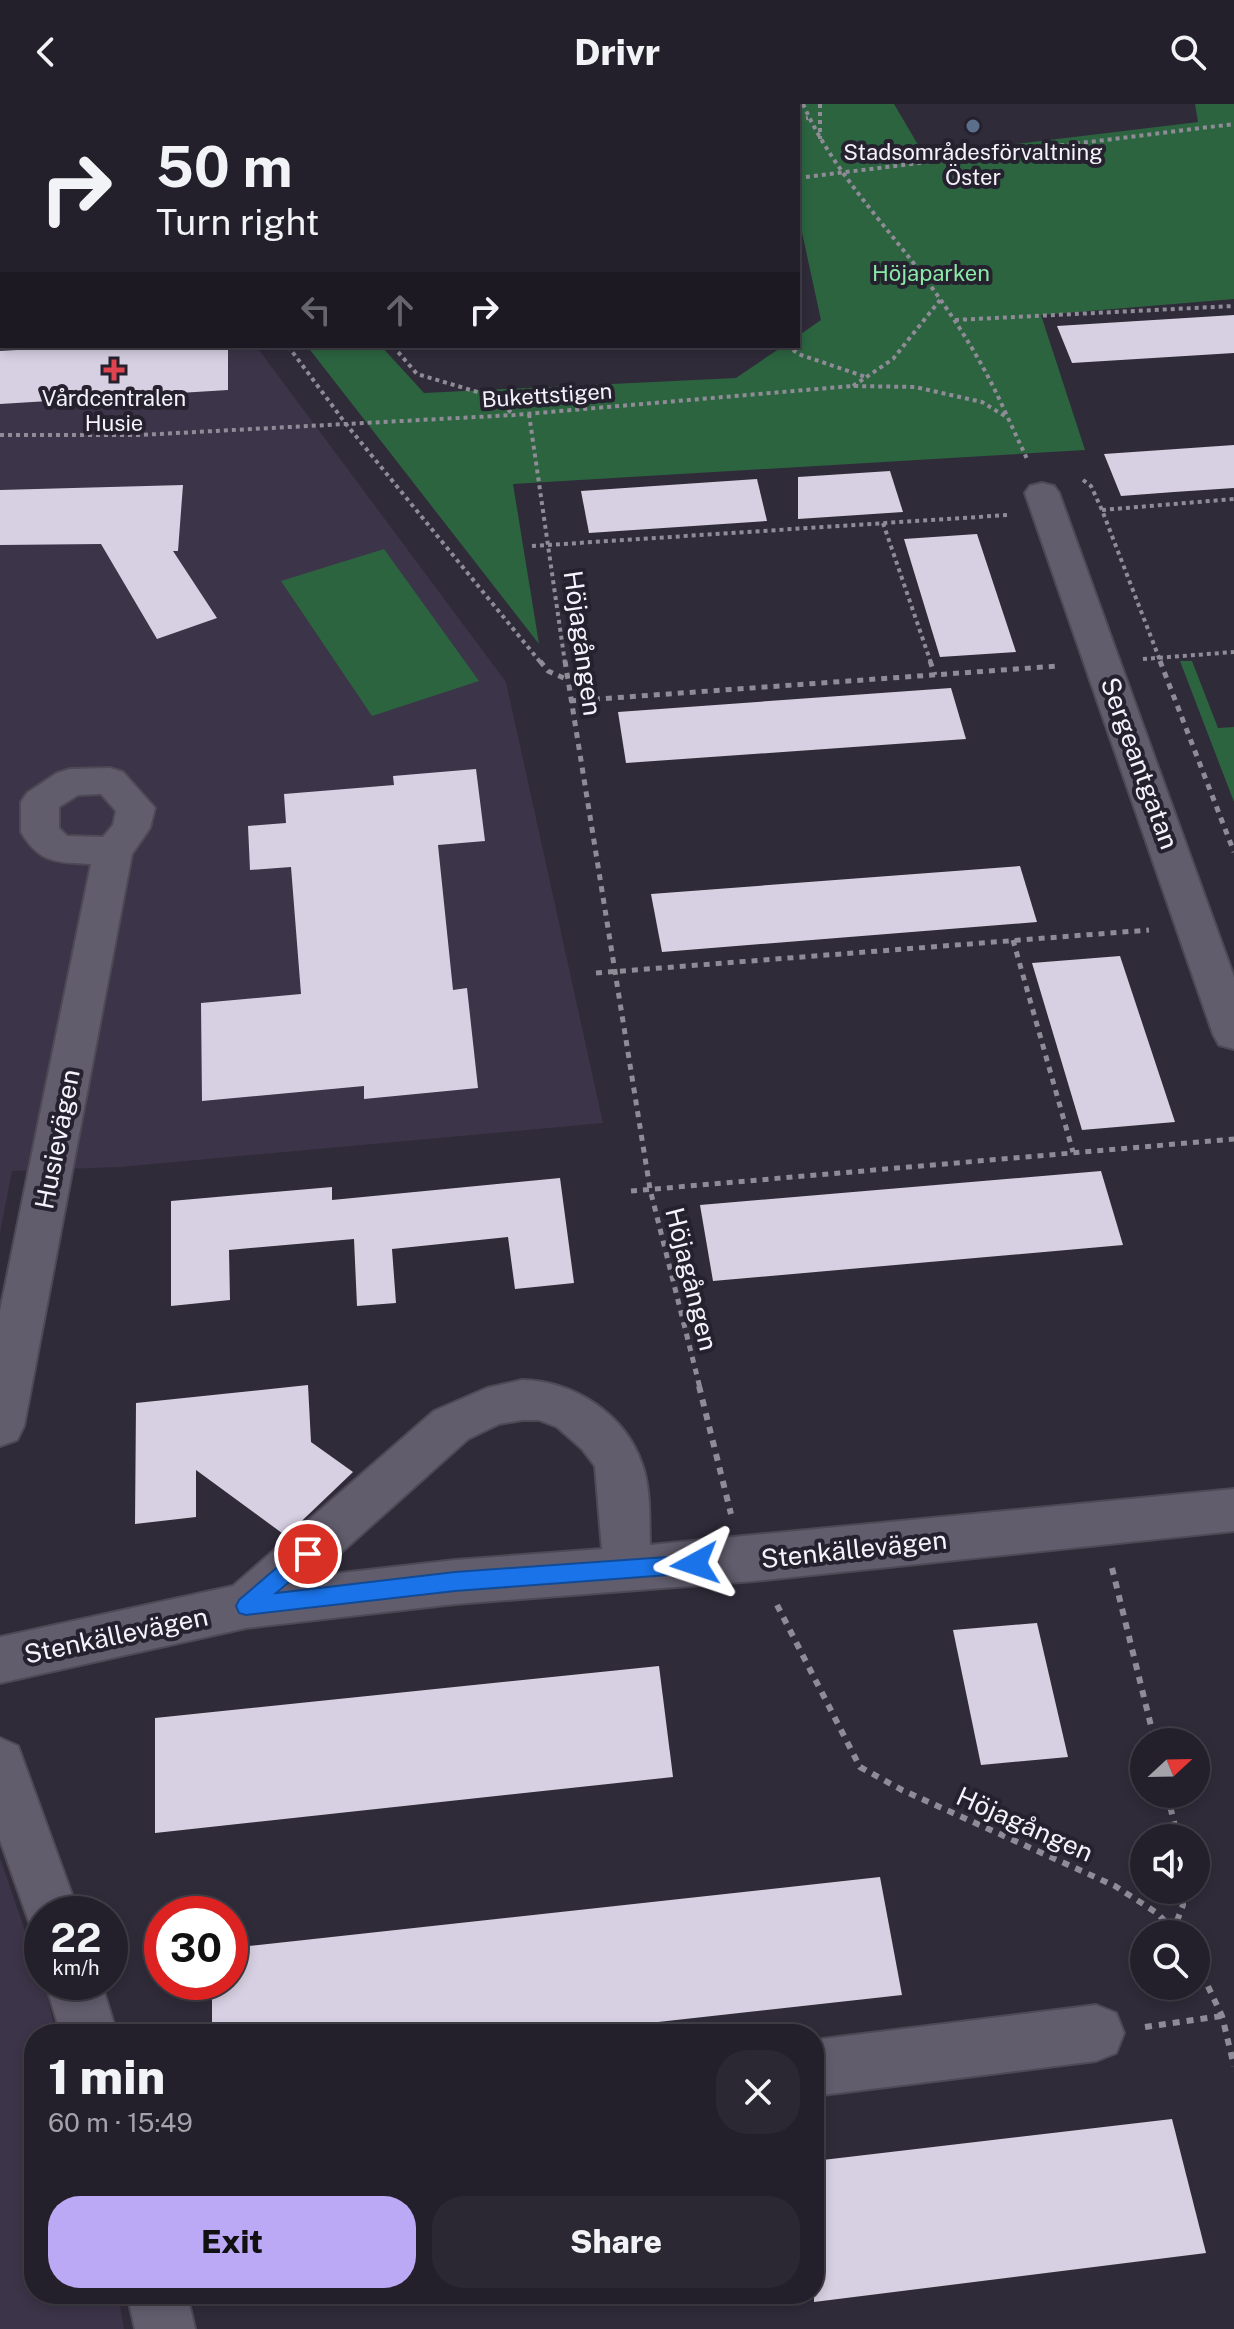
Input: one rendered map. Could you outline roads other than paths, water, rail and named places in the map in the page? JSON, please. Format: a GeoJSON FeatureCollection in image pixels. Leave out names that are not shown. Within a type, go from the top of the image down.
{"type":"FeatureCollection","features":[{"type":"Feature","properties":{"kind":"street","name":"Sergeantgatan"},"geometry":{"type":"LineString","coordinates":[[1046,502],[1234,1034]]}},
{"type":"Feature","properties":{"kind":"street","name":"Husievägen"},"geometry":{"type":"LineString","coordinates":[[0,1426],[113,851]]}},
{"type":"Feature","properties":{"kind":"street"},"geometry":{"type":"LineString","coordinates":[[246,1606],[451,1425],[480,1410],[520,1399],[550,1400],[575,1412],[606,1445],[619,1465],[627,1570]]}},
{"type":"Feature","properties":{"kind":"street","name":"Stenkällevägen"},"geometry":{"type":"LineString","coordinates":[[0,1660],[246,1606],[455,1582],[754,1559],[1234,1510]]}},
{"type":"Feature","properties":{"kind":"street"},"geometry":{"type":"LineString","coordinates":[[0,1763],[46,1896]]}},
{"type":"Feature","properties":{"kind":"street"},"geometry":{"type":"LineString","coordinates":[[79,2000],[86,2024]]}},
{"type":"Feature","properties":{"kind":"street"},"geometry":{"type":"LineString","coordinates":[[824,2067],[1096,2033]]}},
{"type":"Feature","properties":{"kind":"street"},"geometry":{"type":"LineString","coordinates":[[159,2304],[165,2329]]}},
{"type":"Feature","properties":{"kind":"place","name":"Stadsområdesförvaltning Öster"},"geometry":{"type":"Point","coordinates":[973,126]}},
{"type":"Feature","properties":{"kind":"place","name":"Vårdcentralen Husie"},"geometry":{"type":"Point","coordinates":[114,370]}},
{"type":"Feature","properties":{"kind":"park label","name":"Höjaparken"},"geometry":{"type":"Point","coordinates":[931,273]}}]}
